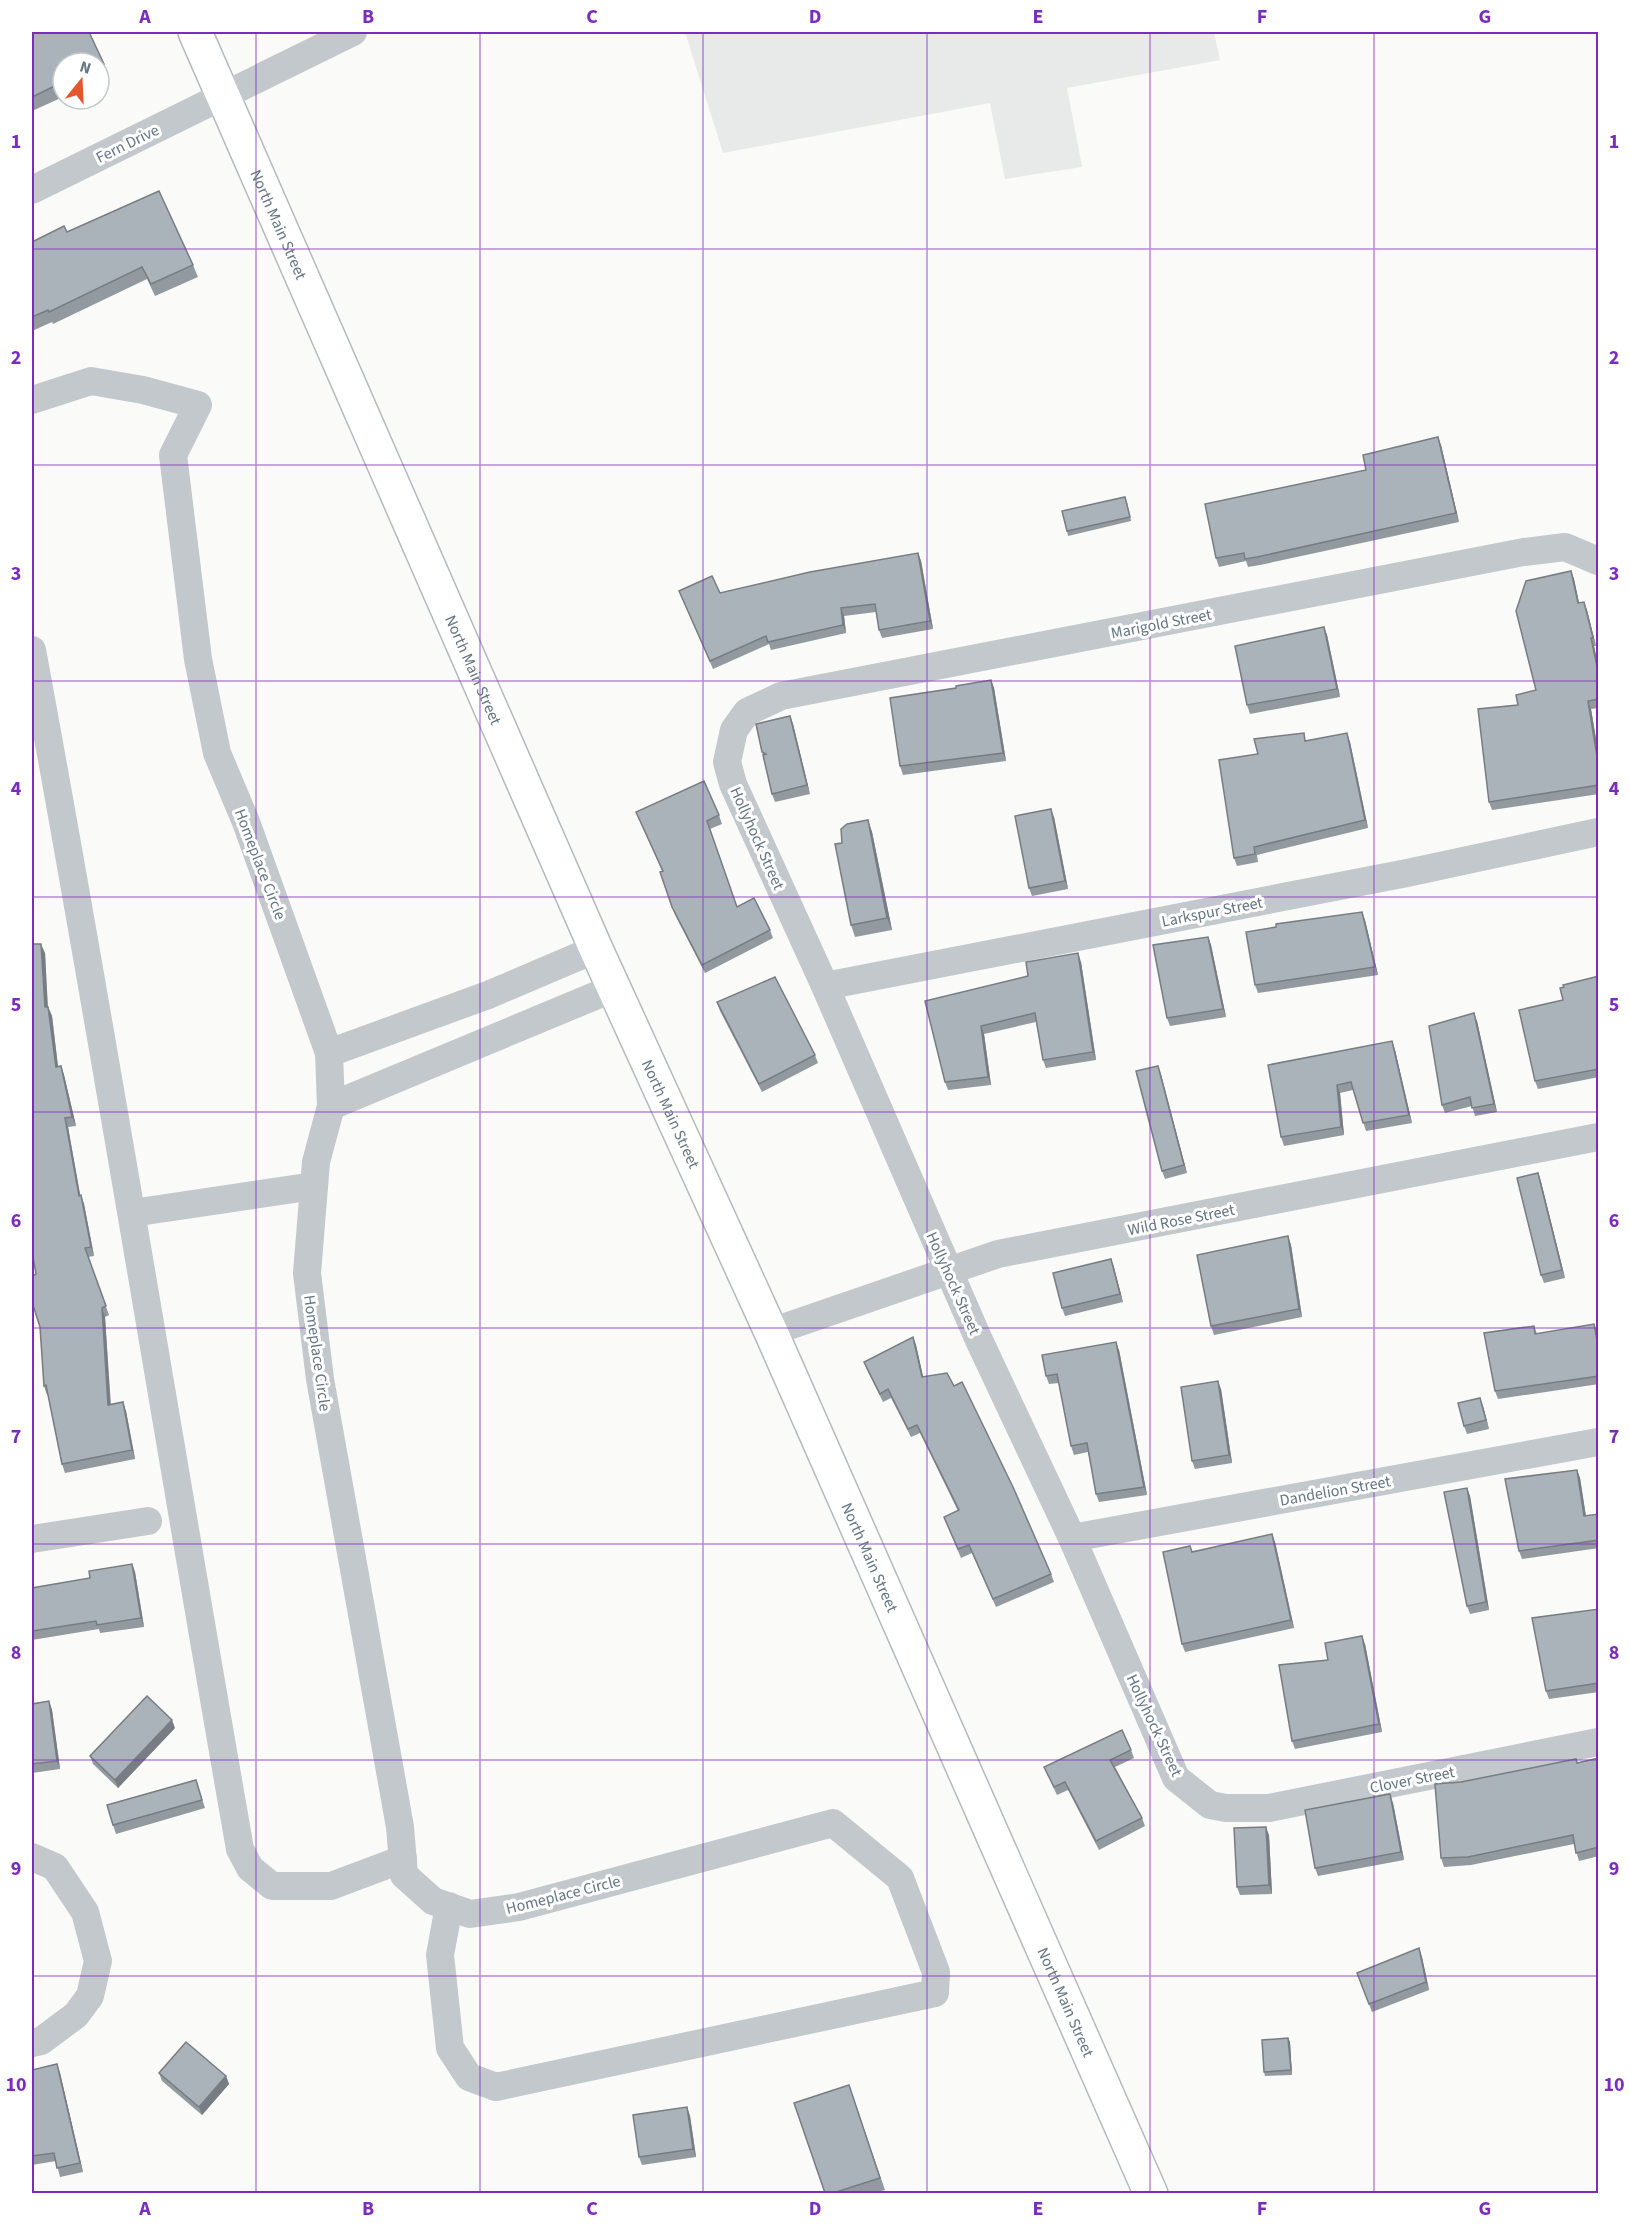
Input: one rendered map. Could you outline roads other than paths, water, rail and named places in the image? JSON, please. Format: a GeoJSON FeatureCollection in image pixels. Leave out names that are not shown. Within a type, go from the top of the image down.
{"type":"FeatureCollection","features":[{"type":"Feature","properties":{"kind":"main road","name":"North Main Street"},"geometry":{"type":"LineString","coordinates":[[195,32],[596,949],[771,1332],[1151,2193]]}},
{"type":"Feature","properties":{"kind":"street","name":"Fern Drive"},"geometry":{"type":"LineString","coordinates":[[32,190],[352,32]]}},
{"type":"Feature","properties":{"kind":"street","name":"Homeplace Circle"},"geometry":{"type":"LineString","coordinates":[[32,400],[91,381],[143,390],[198,405],[173,455],[198,659],[217,753],[250,833],[329,1053],[331,1106],[316,1162],[307,1273],[320,1379],[400,1827],[404,1875],[433,1900],[449,1906],[470,1914],[519,1907],[833,1823],[900,1878],[936,1972],[936,1993],[495,2087],[469,2077],[450,2048],[440,1955],[449,1906]]}},
{"type":"Feature","properties":{"kind":"street","name":"Marigold Street"},"geometry":{"type":"LineString","coordinates":[[734,730],[747,712],[781,696],[1524,552],[1564,548],[1599,561]]}},
{"type":"Feature","properties":{"kind":"street"},"geometry":{"type":"LineString","coordinates":[[32,650],[132,1214],[240,1849],[250,1868],[272,1886],[331,1886],[403,1859]]}},
{"type":"Feature","properties":{"kind":"street","name":"Hollyhock Street"},"geometry":{"type":"LineString","coordinates":[[734,730],[727,762],[733,784],[825,986],[948,1271],[1072,1538],[1176,1778],[1210,1805],[1226,1808]]}},
{"type":"Feature","properties":{"kind":"street","name":"Larkspur Street"},"geometry":{"type":"LineString","coordinates":[[825,986],[1407,873],[1599,832]]}},
{"type":"Feature","properties":{"kind":"street"},"geometry":{"type":"LineString","coordinates":[[329,1053],[453,1008],[596,949]]}},
{"type":"Feature","properties":{"kind":"street"},"geometry":{"type":"LineString","coordinates":[[331,1106],[614,988]]}},
{"type":"Feature","properties":{"kind":"street"},"geometry":{"type":"LineString","coordinates":[[453,1008],[468,1050]]}},
{"type":"Feature","properties":{"kind":"street","name":"Wild Rose Street"},"geometry":{"type":"LineString","coordinates":[[771,1332],[998,1254],[1599,1137]]}},
{"type":"Feature","properties":{"kind":"street"},"geometry":{"type":"LineString","coordinates":[[132,1214],[314,1186]]}},
{"type":"Feature","properties":{"kind":"street","name":"Dandelion Street"},"geometry":{"type":"LineString","coordinates":[[1072,1538],[1599,1443]]}},
{"type":"Feature","properties":{"kind":"street"},"geometry":{"type":"LineString","coordinates":[[32,1539],[148,1521]]}},
{"type":"Feature","properties":{"kind":"street","name":"Clover Street"},"geometry":{"type":"LineString","coordinates":[[1226,1808],[1269,1808],[1599,1742]]}},
{"type":"Feature","properties":{"kind":"street"},"geometry":{"type":"LineString","coordinates":[[32,1857],[55,1867],[85,1912],[98,1961],[90,1996],[76,2015],[41,2041],[32,2043]]}}]}
